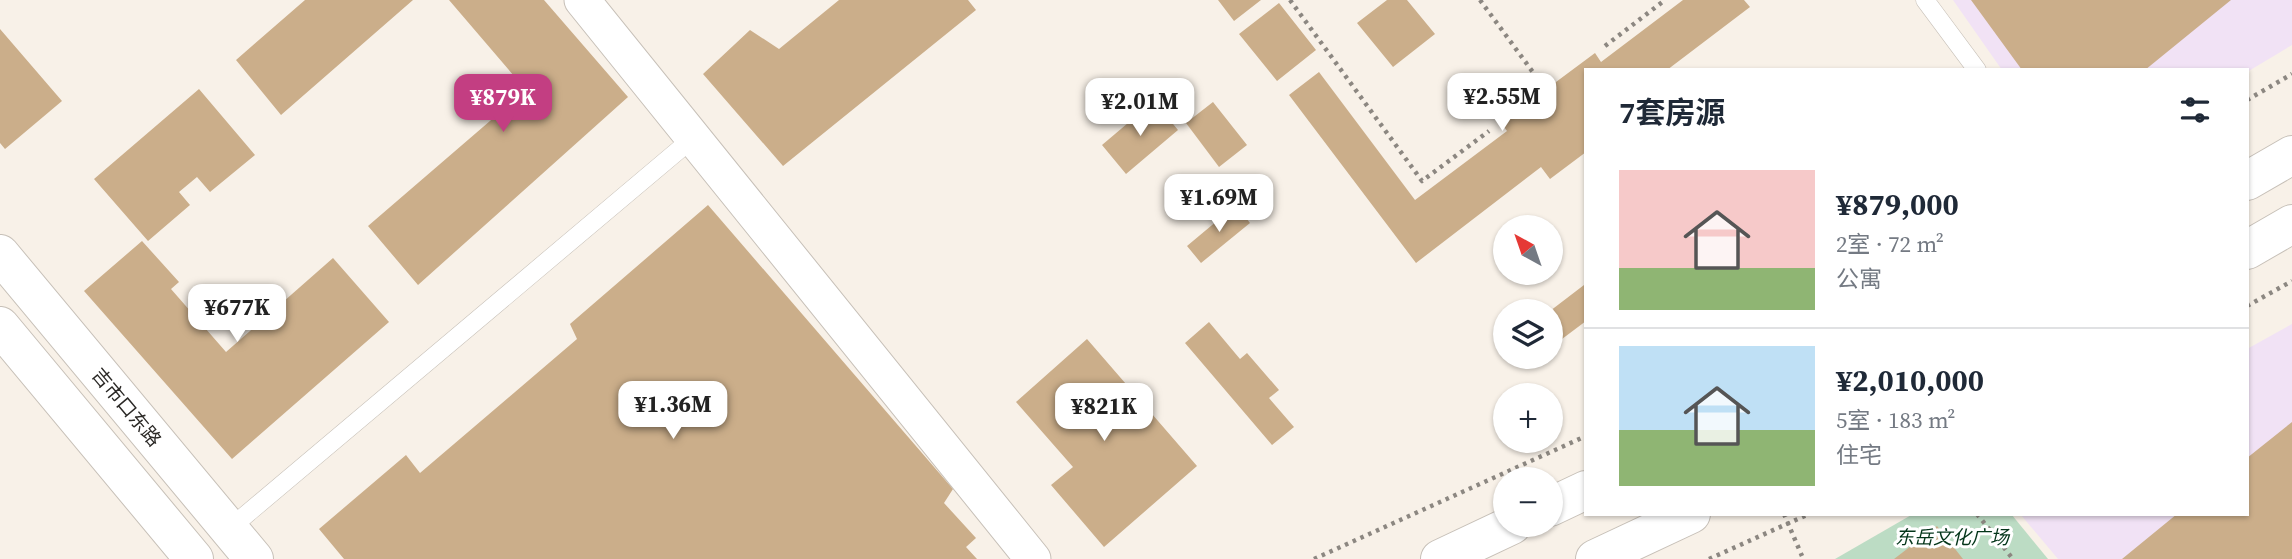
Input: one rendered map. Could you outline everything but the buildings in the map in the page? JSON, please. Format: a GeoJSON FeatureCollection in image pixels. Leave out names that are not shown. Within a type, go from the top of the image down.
{"type":"FeatureCollection","features":[{"type":"Feature","properties":{"kind":"main road"},"geometry":{"type":"LineString","coordinates":[[2249,180],[2292,155]]}},
{"type":"Feature","properties":{"kind":"main road"},"geometry":{"type":"LineString","coordinates":[[2249,249],[2292,224]]}},
{"type":"Feature","properties":{"kind":"main road","name":"吉市口东路"},"geometry":{"type":"LineString","coordinates":[[0,254],[254,559]]}},
{"type":"Feature","properties":{"kind":"main road"},"geometry":{"type":"LineString","coordinates":[[0,326],[194,559]]}},
{"type":"Feature","properties":{"kind":"main road"},"geometry":{"type":"LineString","coordinates":[[1563,501],[1584,491]]}},
{"type":"Feature","properties":{"kind":"main road"},"geometry":{"type":"LineString","coordinates":[[1595,559],[1687,516]]}},
{"type":"Feature","properties":{"kind":"main road"},"geometry":{"type":"LineString","coordinates":[[1440,559],[1493,534]]}},
{"type":"Feature","properties":{"kind":"street"},"geometry":{"type":"LineString","coordinates":[[582,0],[1033,559]]}},
{"type":"Feature","properties":{"kind":"lane"},"geometry":{"type":"LineString","coordinates":[[1925,0],[1976,68]]}},
{"type":"Feature","properties":{"kind":"lane"},"geometry":{"type":"LineString","coordinates":[[229,529],[693,138]]}},
{"type":"Feature","properties":{"kind":"path"},"geometry":{"type":"LineString","coordinates":[[1290,0],[1422,181],[1489,131]]}},
{"type":"Feature","properties":{"kind":"path"},"geometry":{"type":"LineString","coordinates":[[1480,0],[1546,90]]}},
{"type":"Feature","properties":{"kind":"path"},"geometry":{"type":"LineString","coordinates":[[1605,46],[1665,0]]}},
{"type":"Feature","properties":{"kind":"path"},"geometry":{"type":"LineString","coordinates":[[2249,99],[2292,75]]}},
{"type":"Feature","properties":{"kind":"path"},"geometry":{"type":"LineString","coordinates":[[2249,305],[2292,281]]}},
{"type":"Feature","properties":{"kind":"path"},"geometry":{"type":"LineString","coordinates":[[1314,559],[1584,437]]}},
{"type":"Feature","properties":{"kind":"path"},"geometry":{"type":"LineString","coordinates":[[1785,516],[1802,556]]}},
{"type":"Feature","properties":{"kind":"path"},"geometry":{"type":"LineString","coordinates":[[1709,559],[1805,516]]}},
{"type":"Feature","properties":{"kind":"path"},"geometry":{"type":"LineString","coordinates":[[1979,516],[2013,559]]}},
{"type":"Feature","properties":{"kind":"shaded area"},"geometry":{"type":"Polygon","coordinates":[[[1953,0],[2292,0],[2292,45],[2249,71],[2249,68],[2001,68],[1953,0]]]}},
{"type":"Feature","properties":{"kind":"shaded area"},"geometry":{"type":"Polygon","coordinates":[[[2292,324],[2292,559],[2058,559],[2022,516],[2249,516],[2249,348],[2292,324]]]}},
{"type":"Feature","properties":{"kind":"green space","name":"东岳文化广场"},"geometry":{"type":"Polygon","coordinates":[[[1910,516],[2013,516],[2048,559],[1835,559],[1910,516]]]}}]}
